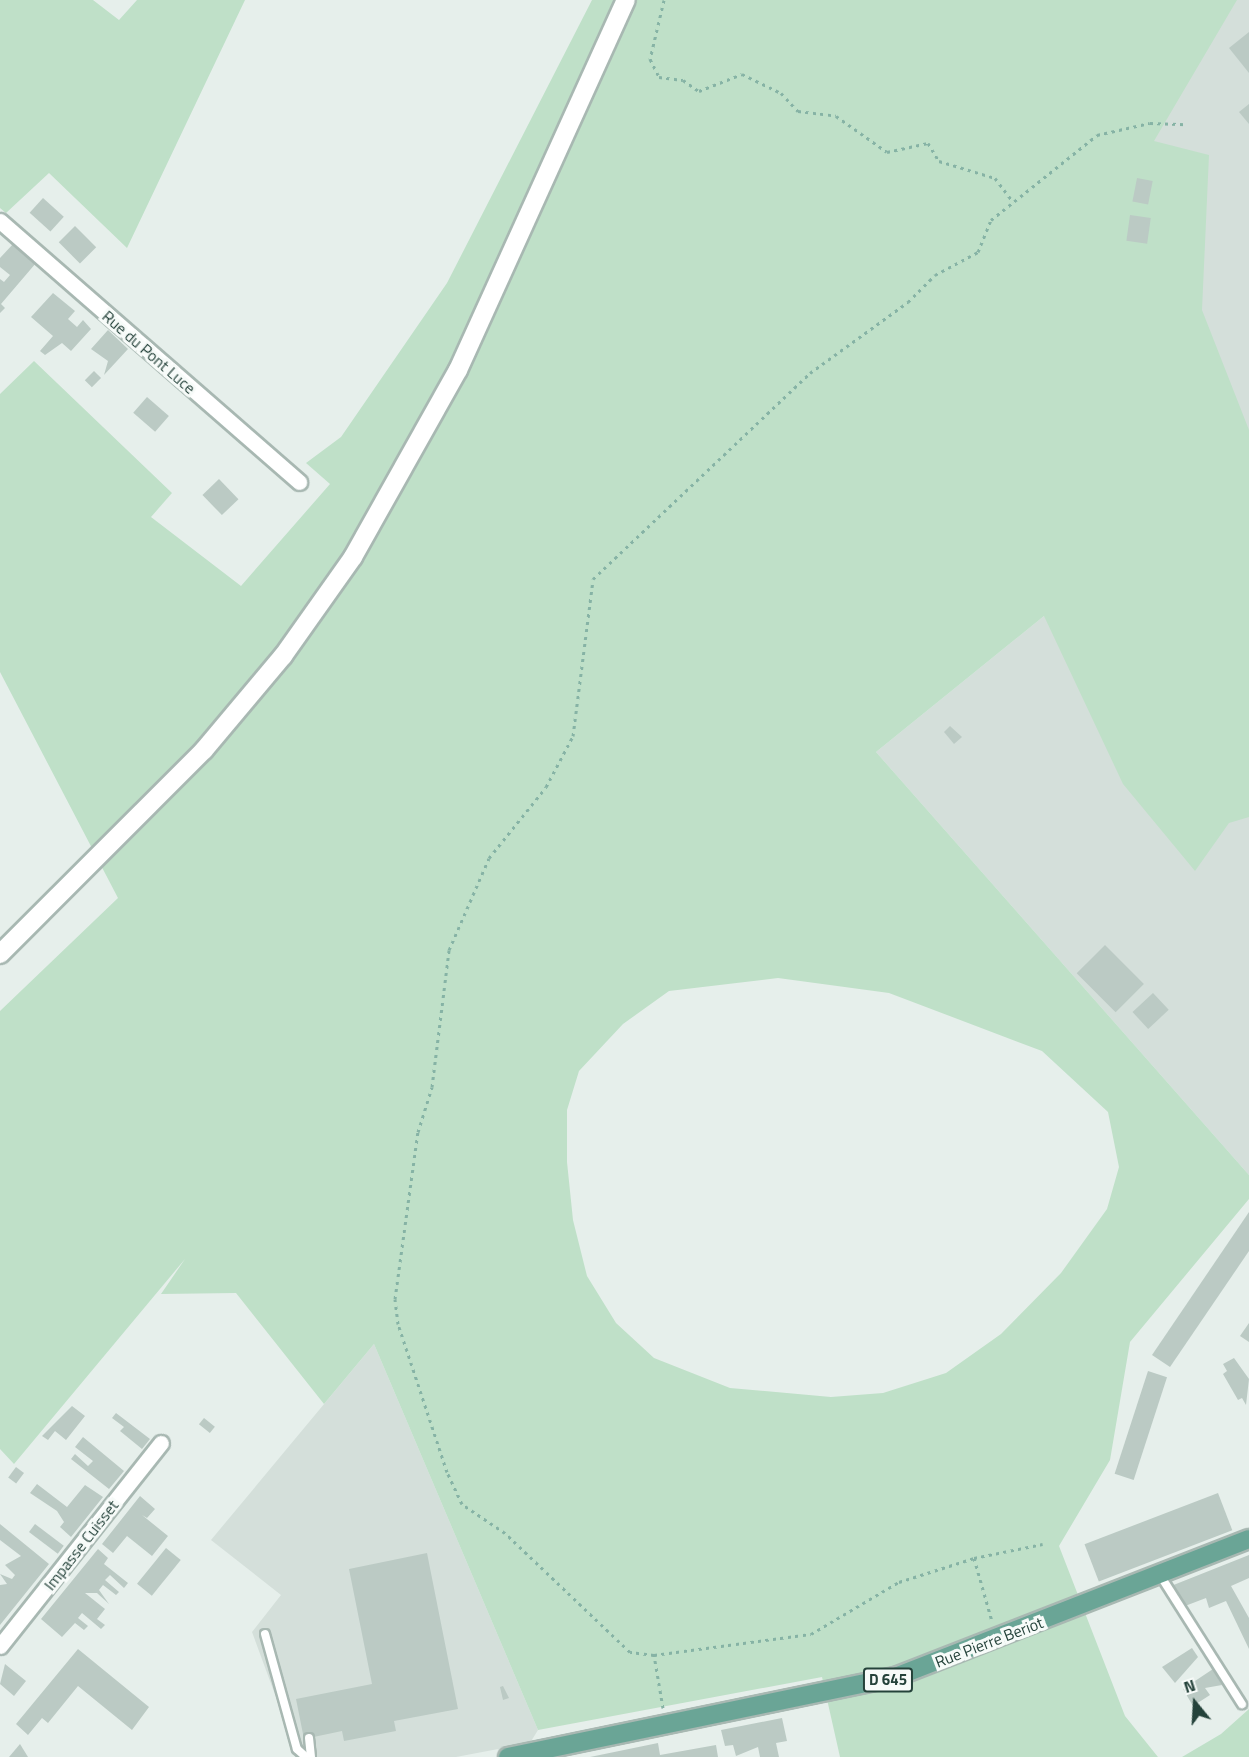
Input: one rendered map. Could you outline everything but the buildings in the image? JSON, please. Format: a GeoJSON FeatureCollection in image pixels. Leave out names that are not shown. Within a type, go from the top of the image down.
{"type":"FeatureCollection","features":[{"type":"Feature","properties":{"kind":"main road"},"geometry":{"type":"LineString","coordinates":[[0,954],[204,750],[270,673],[353,556],[449,389],[627,0]]}},
{"type":"Feature","properties":{"kind":"main road","name":"Rue Pierre Beriot"},"geometry":{"type":"LineString","coordinates":[[508,1757],[557,1752],[666,1724],[882,1681],[997,1639],[1249,1539]]}},
{"type":"Feature","properties":{"kind":"street","name":"Rue du Pont Luce"},"geometry":{"type":"LineString","coordinates":[[0,221],[299,482]]}},
{"type":"Feature","properties":{"kind":"street","name":"Impasse Cuisset"},"geometry":{"type":"LineString","coordinates":[[0,1646],[161,1443]]}},
{"type":"Feature","properties":{"kind":"lane"},"geometry":{"type":"LineString","coordinates":[[1160,1575],[1242,1704]]}},
{"type":"Feature","properties":{"kind":"lane"},"geometry":{"type":"LineString","coordinates":[[265,1634],[297,1749],[306,1757]]}},
{"type":"Feature","properties":{"kind":"lane"},"geometry":{"type":"LineString","coordinates":[[309,1738],[311,1757]]}},
{"type":"Feature","properties":{"kind":"path"},"geometry":{"type":"LineString","coordinates":[[664,0],[650,59],[659,77],[683,80],[699,90],[742,74],[782,93],[798,111],[836,116],[887,152],[928,143],[939,161],[995,178],[1013,202]]}},
{"type":"Feature","properties":{"kind":"path"},"geometry":{"type":"LineString","coordinates":[[1043,1544],[974,1558],[899,1582],[811,1634],[654,1655],[630,1652],[505,1533],[462,1504],[447,1473],[398,1323],[396,1299],[413,1168],[432,1087],[449,950],[489,858],[546,787],[573,736],[593,579],[810,373],[908,302],[935,274],[978,252],[991,220],[1097,135],[1150,123],[1186,124]]}},
{"type":"Feature","properties":{"kind":"path"},"geometry":{"type":"LineString","coordinates":[[974,1558],[997,1639]]}},
{"type":"Feature","properties":{"kind":"path"},"geometry":{"type":"LineString","coordinates":[[654,1655],[666,1724]]}},
{"type":"Feature","properties":{"kind":"shaded area"},"geometry":{"type":"Polygon","coordinates":[[[1165,0],[1249,0],[1249,1175],[876,752],[1044,616],[1165,0]]]}},
{"type":"Feature","properties":{"kind":"shaded area"},"geometry":{"type":"Polygon","coordinates":[[[374,1344],[538,1730],[530,1743],[456,1757],[298,1757],[252,1632],[281,1595],[211,1540],[374,1344]]]}},
{"type":"Feature","properties":{"kind":"green space"},"geometry":{"type":"Polygon","coordinates":[[[0,0],[93,0],[119,20],[137,0],[245,0],[127,248],[49,173],[6,213],[0,208],[0,0]]]}},
{"type":"Feature","properties":{"kind":"green space"},"geometry":{"type":"Polygon","coordinates":[[[592,0],[1237,0],[1154,141],[1209,155],[1202,310],[1249,430],[1249,817],[1229,823],[1195,871],[1123,784],[1044,616],[876,752],[1249,1175],[1249,1199],[1130,1342],[1110,1460],[1059,1546],[1125,1716],[1158,1757],[840,1757],[822,1677],[538,1730],[374,1344],[324,1404],[236,1293],[161,1294],[185,1259],[14,1464],[0,1449],[0,1011],[118,898],[0,672],[0,394],[34,361],[172,493],[151,517],[241,586],[330,484],[306,463],[341,437],[447,283],[592,0]],[[778,978],[669,991],[623,1024],[579,1071],[567,1110],[567,1162],[573,1220],[587,1276],[616,1323],[654,1358],[730,1388],[831,1397],[883,1393],[946,1373],[1001,1334],[1061,1273],[1107,1209],[1119,1167],[1108,1112],[1042,1051],[889,993],[778,978]]]}},
{"type":"Feature","properties":{"kind":"green space"},"geometry":{"type":"Polygon","coordinates":[[[1249,1709],[1249,1757],[1182,1757],[1221,1734],[1249,1709]]]}}]}
